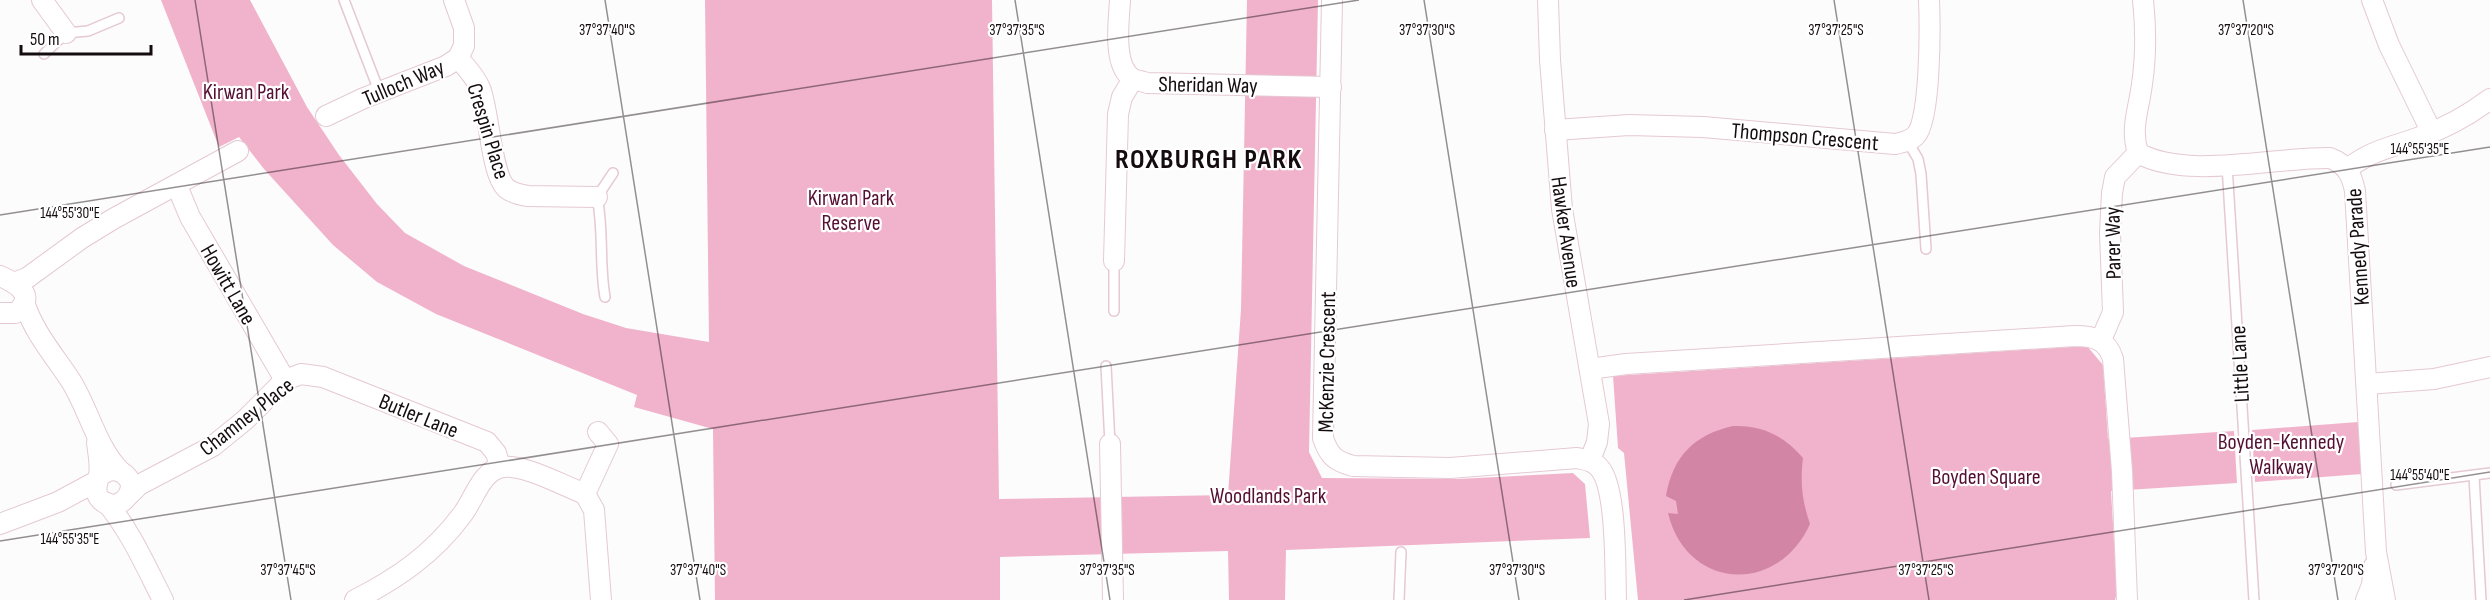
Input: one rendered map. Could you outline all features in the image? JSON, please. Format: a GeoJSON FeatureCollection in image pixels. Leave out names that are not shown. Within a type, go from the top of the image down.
{"type":"FeatureCollection","features":[{"type":"Feature","properties":{"kind":"street"},"geometry":{"type":"LineString","coordinates":[[42,0],[66,33]]}},
{"type":"Feature","properties":{"kind":"street","name":"Tulloch Way"},"geometry":{"type":"LineString","coordinates":[[322,113],[446,66],[458,58],[464,46],[464,28],[454,0]]}},
{"type":"Feature","properties":{"kind":"street","name":"Sheridan Way"},"geometry":{"type":"LineString","coordinates":[[1120,0],[1119,54],[1124,68],[1133,79],[1147,83],[1331,87]]}},
{"type":"Feature","properties":{"kind":"street","name":"McKenzie Crescent"},"geometry":{"type":"LineString","coordinates":[[1332,0],[1323,438],[1328,453],[1338,462],[1353,466],[1450,468],[1577,458],[1590,460]]}},
{"type":"Feature","properties":{"kind":"street","name":"Hawker Avenue"},"geometry":{"type":"LineString","coordinates":[[1548,0],[1555,130],[1564,219],[1599,424],[1597,442],[1590,460]]}},
{"type":"Feature","properties":{"kind":"street","name":"Thompson Crescent"},"geometry":{"type":"LineString","coordinates":[[1555,130],[1629,125],[1703,127],[1895,144],[1908,142],[1918,134],[1922,122],[1930,48],[1929,0]]}},
{"type":"Feature","properties":{"kind":"street"},"geometry":{"type":"LineString","coordinates":[[2139,153],[2134,140],[2134,126],[2142,84],[2145,25],[2143,0]]}},
{"type":"Feature","properties":{"kind":"street"},"geometry":{"type":"LineString","coordinates":[[2372,0],[2389,45],[2432,133]]}},
{"type":"Feature","properties":{"kind":"street","name":"Crespin Place"},"geometry":{"type":"LineString","coordinates":[[458,58],[474,76],[481,90],[498,173],[505,187],[528,196],[597,197]]}},
{"type":"Feature","properties":{"kind":"street"},"geometry":{"type":"LineString","coordinates":[[1114,261],[1118,114],[1122,97],[1133,79]]}},
{"type":"Feature","properties":{"kind":"street"},"geometry":{"type":"LineString","coordinates":[[2347,169],[2373,152],[2432,133],[2455,122],[2490,99]]}},
{"type":"Feature","properties":{"kind":"street"},"geometry":{"type":"LineString","coordinates":[[12,286],[113,219],[238,151]]}},
{"type":"Feature","properties":{"kind":"street","name":"Kennedy Parade"},"geometry":{"type":"LineString","coordinates":[[2139,153],[2153,161],[2204,166],[2330,158],[2347,169],[2355,191],[2376,552],[2385,600]]}},
{"type":"Feature","properties":{"kind":"street","name":"Parer Way"},"geometry":{"type":"LineString","coordinates":[[2101,340],[2114,312],[2110,233],[2113,185],[2119,172],[2139,153]]}},
{"type":"Feature","properties":{"kind":"street","name":"Howitt Lane"},"geometry":{"type":"LineString","coordinates":[[177,186],[190,217],[285,380]]}},
{"type":"Feature","properties":{"kind":"street"},"geometry":{"type":"LineString","coordinates":[[2,314],[15,313],[12,286]]}},
{"type":"Feature","properties":{"kind":"street"},"geometry":{"type":"LineString","coordinates":[[12,286],[43,344],[72,383],[110,460],[131,483],[127,512],[133,542]]}},
{"type":"Feature","properties":{"kind":"street"},"geometry":{"type":"LineString","coordinates":[[2,314],[20,324],[43,344]]}},
{"type":"Feature","properties":{"kind":"street"},"geometry":{"type":"LineString","coordinates":[[1590,369],[1626,364],[2075,336],[2089,336],[2101,340],[2111,353],[2114,366],[2122,471],[2127,600]]}},
{"type":"Feature","properties":{"kind":"street"},"geometry":{"type":"LineString","coordinates":[[2367,384],[2434,379],[2490,367]]}},
{"type":"Feature","properties":{"kind":"street","name":"Chamney Place"},"geometry":{"type":"LineString","coordinates":[[129,496],[139,485],[213,446],[245,420],[285,380],[301,374],[323,376]]}},
{"type":"Feature","properties":{"kind":"street","name":"Butler Lane"},"geometry":{"type":"LineString","coordinates":[[323,376],[487,442],[496,453],[500,467]]}},
{"type":"Feature","properties":{"kind":"street"},"geometry":{"type":"LineString","coordinates":[[95,430],[97,492],[118,516],[163,600]]}},
{"type":"Feature","properties":{"kind":"street"},"geometry":{"type":"LineString","coordinates":[[585,494],[608,444],[598,432]]}},
{"type":"Feature","properties":{"kind":"street"},"geometry":{"type":"LineString","coordinates":[[1110,444],[1113,600]]}},
{"type":"Feature","properties":{"kind":"street"},"geometry":{"type":"LineString","coordinates":[[1590,460],[1600,468],[1607,480],[1616,600]]}},
{"type":"Feature","properties":{"kind":"street"},"geometry":{"type":"LineString","coordinates":[[355,600],[417,564],[443,540],[489,474],[500,467],[515,467],[585,494],[594,510],[601,600]]}},
{"type":"Feature","properties":{"kind":"street","name":"Chamney Place"},"geometry":{"type":"LineString","coordinates":[[122,472],[136,474],[171,468]]}},
{"type":"Feature","properties":{"kind":"street"},"geometry":{"type":"LineString","coordinates":[[0,524],[58,502],[109,470],[122,472]]}},
{"type":"Feature","properties":{"kind":"street"},"geometry":{"type":"LineString","coordinates":[[58,502],[86,499],[119,504],[129,496]]}},
{"type":"Feature","properties":{"kind":"street","name":"Kennedy Parade"},"geometry":{"type":"LineString","coordinates":[[2366,600],[2372,585],[2376,552]]}},
{"type":"Feature","properties":{"kind":"lane"},"geometry":{"type":"LineString","coordinates":[[344,0],[379,92]]}},
{"type":"Feature","properties":{"kind":"lane"},"geometry":{"type":"LineString","coordinates":[[44,54],[66,33],[88,30],[119,18]]}},
{"type":"Feature","properties":{"kind":"lane"},"geometry":{"type":"LineString","coordinates":[[1908,142],[1918,159],[1921,174],[1926,249]]}},
{"type":"Feature","properties":{"kind":"lane","name":"Little Lane"},"geometry":{"type":"LineString","coordinates":[[2227,165],[2254,600]]}},
{"type":"Feature","properties":{"kind":"lane"},"geometry":{"type":"LineString","coordinates":[[605,297],[601,273],[601,216],[597,197],[613,173]]}},
{"type":"Feature","properties":{"kind":"lane"},"geometry":{"type":"LineString","coordinates":[[1114,261],[1114,311]]}},
{"type":"Feature","properties":{"kind":"lane"},"geometry":{"type":"LineString","coordinates":[[1106,366],[1110,444]]}},
{"type":"Feature","properties":{"kind":"lane"},"geometry":{"type":"LineString","coordinates":[[2396,485],[2490,473]]}},
{"type":"Feature","properties":{"kind":"lane"},"geometry":{"type":"LineString","coordinates":[[2474,476],[2481,600]]}},
{"type":"Feature","properties":{"kind":"lane"},"geometry":{"type":"LineString","coordinates":[[1399,600],[1401,552]]}},
{"type":"Feature","properties":{"kind":"green space"},"geometry":{"type":"Polygon","coordinates":[[[161,0],[250,0],[307,107],[339,155],[377,204],[405,233],[464,266],[583,314],[626,328],[709,342],[705,0],[992,0],[999,499],[1228,495],[1241,309],[1247,0],[1318,0],[1309,452],[1322,478],[1458,479],[1573,473],[1585,484],[1590,538],[1286,550],[1285,600],[1229,600],[1228,551],[1000,557],[1000,600],[715,600],[713,429],[634,407],[637,395],[436,314],[377,282],[333,245],[264,169],[239,137],[219,147],[161,0]]]}},
{"type":"Feature","properties":{"kind":"green space","name":"Boyden Square"},"geometry":{"type":"Polygon","coordinates":[[[2087,346],[2103,365],[2108,439],[2234,431],[2237,483],[2111,491],[2117,592],[2115,600],[1638,600],[1624,453],[1618,448],[1613,376],[2087,346]]]}},
{"type":"Feature","properties":{"kind":"green space","name":"Boyden-Kennedy Walkway"},"geometry":{"type":"Polygon","coordinates":[[[2358,422],[2362,474],[2255,482],[2252,430],[2358,422]]]}},
{"type":"Feature","properties":{"kind":"shaded area"},"geometry":{"type":"Polygon","coordinates":[[[1733,426],[1754,427],[1772,433],[1796,450],[1803,458],[1802,491],[1810,524],[1795,547],[1777,563],[1756,572],[1734,574],[1713,569],[1694,558],[1678,539],[1668,513],[1678,514],[1676,501],[1666,496],[1674,469],[1688,449],[1707,435],[1733,426]]]}},
{"type":"Feature","properties":{"kind":"district","name":"ROXBURGH PARK"},"geometry":{"type":"Point","coordinates":[1209,158]}},
{"type":"Feature","properties":{"kind":"park label","name":"Kirwan Park"},"geometry":{"type":"Point","coordinates":[246,91]}},
{"type":"Feature","properties":{"kind":"park label","name":"Kirwan Park Reserve"},"geometry":{"type":"Point","coordinates":[851,210]}},
{"type":"Feature","properties":{"kind":"park label","name":"Woodlands Park"},"geometry":{"type":"Point","coordinates":[1268,495]}}]}
